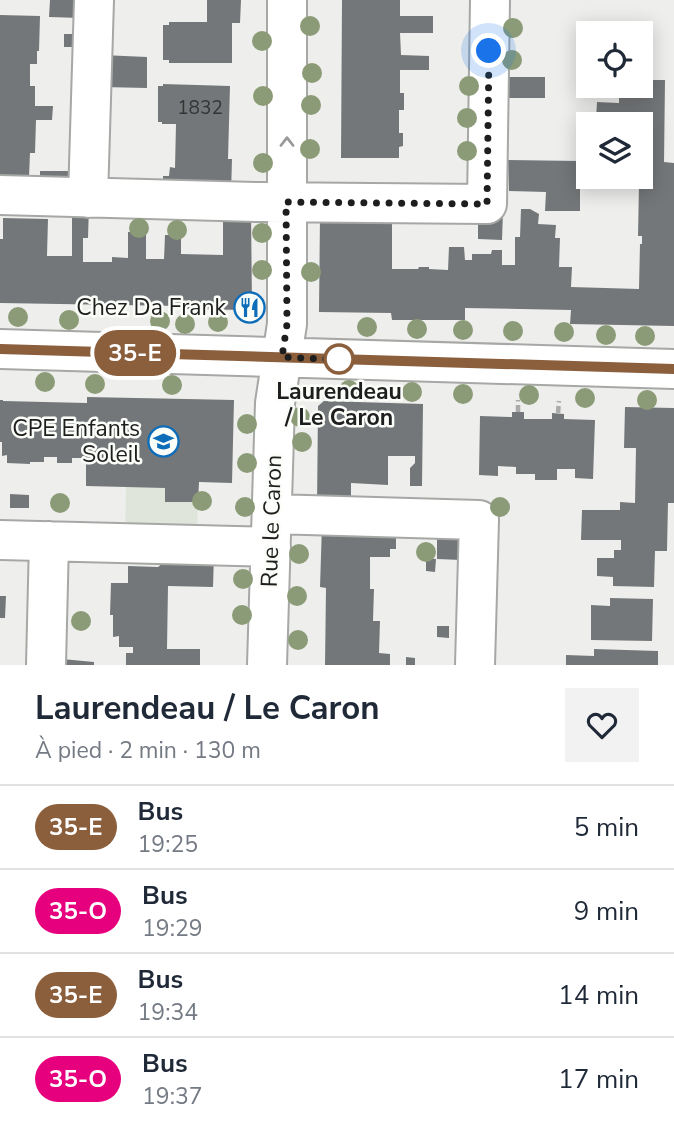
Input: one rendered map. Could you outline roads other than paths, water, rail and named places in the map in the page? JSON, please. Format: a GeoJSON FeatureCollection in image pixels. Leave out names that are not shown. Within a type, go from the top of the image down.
{"type":"FeatureCollection","features":[{"type":"Feature","properties":{"kind":"street"},"geometry":{"type":"LineString","coordinates":[[88,198],[94,0]]}},
{"type":"Feature","properties":{"kind":"street","name":"Rue le Caron"},"geometry":{"type":"LineString","coordinates":[[267,665],[275,404],[287,324],[287,0]]}},
{"type":"Feature","properties":{"kind":"street"},"geometry":{"type":"LineString","coordinates":[[0,195],[487,204],[490,0]]}},
{"type":"Feature","properties":{"kind":"street"},"geometry":{"type":"LineString","coordinates":[[0,349],[674,369]]}},
{"type":"Feature","properties":{"kind":"street"},"geometry":{"type":"LineString","coordinates":[[0,540],[49,541],[479,520],[475,665]]}},
{"type":"Feature","properties":{"kind":"street"},"geometry":{"type":"LineString","coordinates":[[46,665],[49,541]]}},
{"type":"Feature","properties":{"kind":"place","name":"Chez Da Frank"},"geometry":{"type":"Point","coordinates":[249,307]}},
{"type":"Feature","properties":{"kind":"place","name":"Laurendeau / Le Caron"},"geometry":{"type":"Point","coordinates":[339,359]}},
{"type":"Feature","properties":{"kind":"place","name":"CPE Enfants Soleil"},"geometry":{"type":"Point","coordinates":[163,441]}}]}
